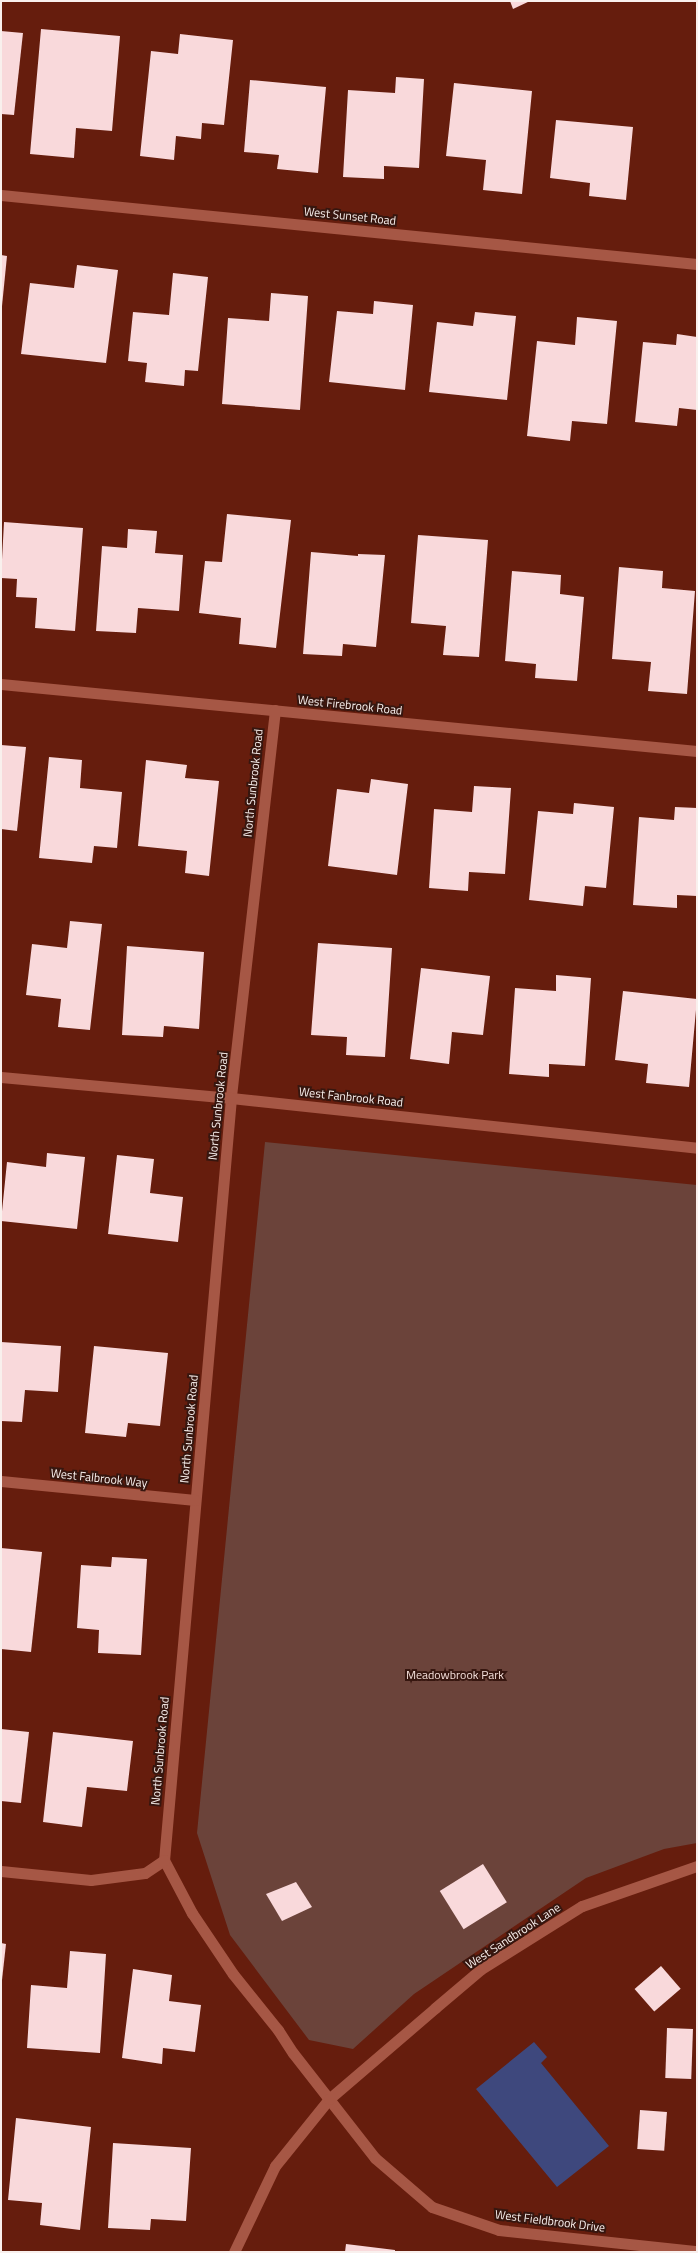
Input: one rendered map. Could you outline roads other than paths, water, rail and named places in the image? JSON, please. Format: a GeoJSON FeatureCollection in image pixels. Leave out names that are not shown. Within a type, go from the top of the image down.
{"type":"FeatureCollection","features":[{"type":"Feature","properties":{"kind":"street","name":"West Sunset Road"},"geometry":{"type":"LineString","coordinates":[[1,195],[697,264]]}},
{"type":"Feature","properties":{"kind":"street","name":"West Firebrook Road"},"geometry":{"type":"LineString","coordinates":[[1,684],[697,751]]}},
{"type":"Feature","properties":{"kind":"street","name":"North Sunbrook Road"},"geometry":{"type":"LineString","coordinates":[[164,1860],[231,1098],[275,710]]}},
{"type":"Feature","properties":{"kind":"street","name":"West Fanbrook Road"},"geometry":{"type":"LineString","coordinates":[[1,1077],[231,1098],[697,1148]]}},
{"type":"Feature","properties":{"kind":"street","name":"West Falbrook Way"},"geometry":{"type":"LineString","coordinates":[[1,1481],[195,1500]]}},
{"type":"Feature","properties":{"kind":"street"},"geometry":{"type":"LineString","coordinates":[[1,1871],[91,1880],[145,1872],[164,1860],[192,1913],[233,1974],[329,2099]]}},
{"type":"Feature","properties":{"kind":"street","name":"West Sandbrook Lane"},"geometry":{"type":"LineString","coordinates":[[234,2252],[275,2166],[329,2099],[487,1965],[582,1906],[697,1866]]}},
{"type":"Feature","properties":{"kind":"street","name":"West Fieldbrook Drive"},"geometry":{"type":"LineString","coordinates":[[329,2099],[375,2158],[432,2207],[498,2230],[697,2251]]}},
{"type":"Feature","properties":{"kind":"water"},"geometry":{"type":"Polygon","coordinates":[[[534,2042],[547,2057],[541,2063],[609,2146],[557,2187],[476,2089],[534,2042]]]}},
{"type":"Feature","properties":{"kind":"park label","name":"Meadowbrook Park"},"geometry":{"type":"Point","coordinates":[455,1675]}}]}
